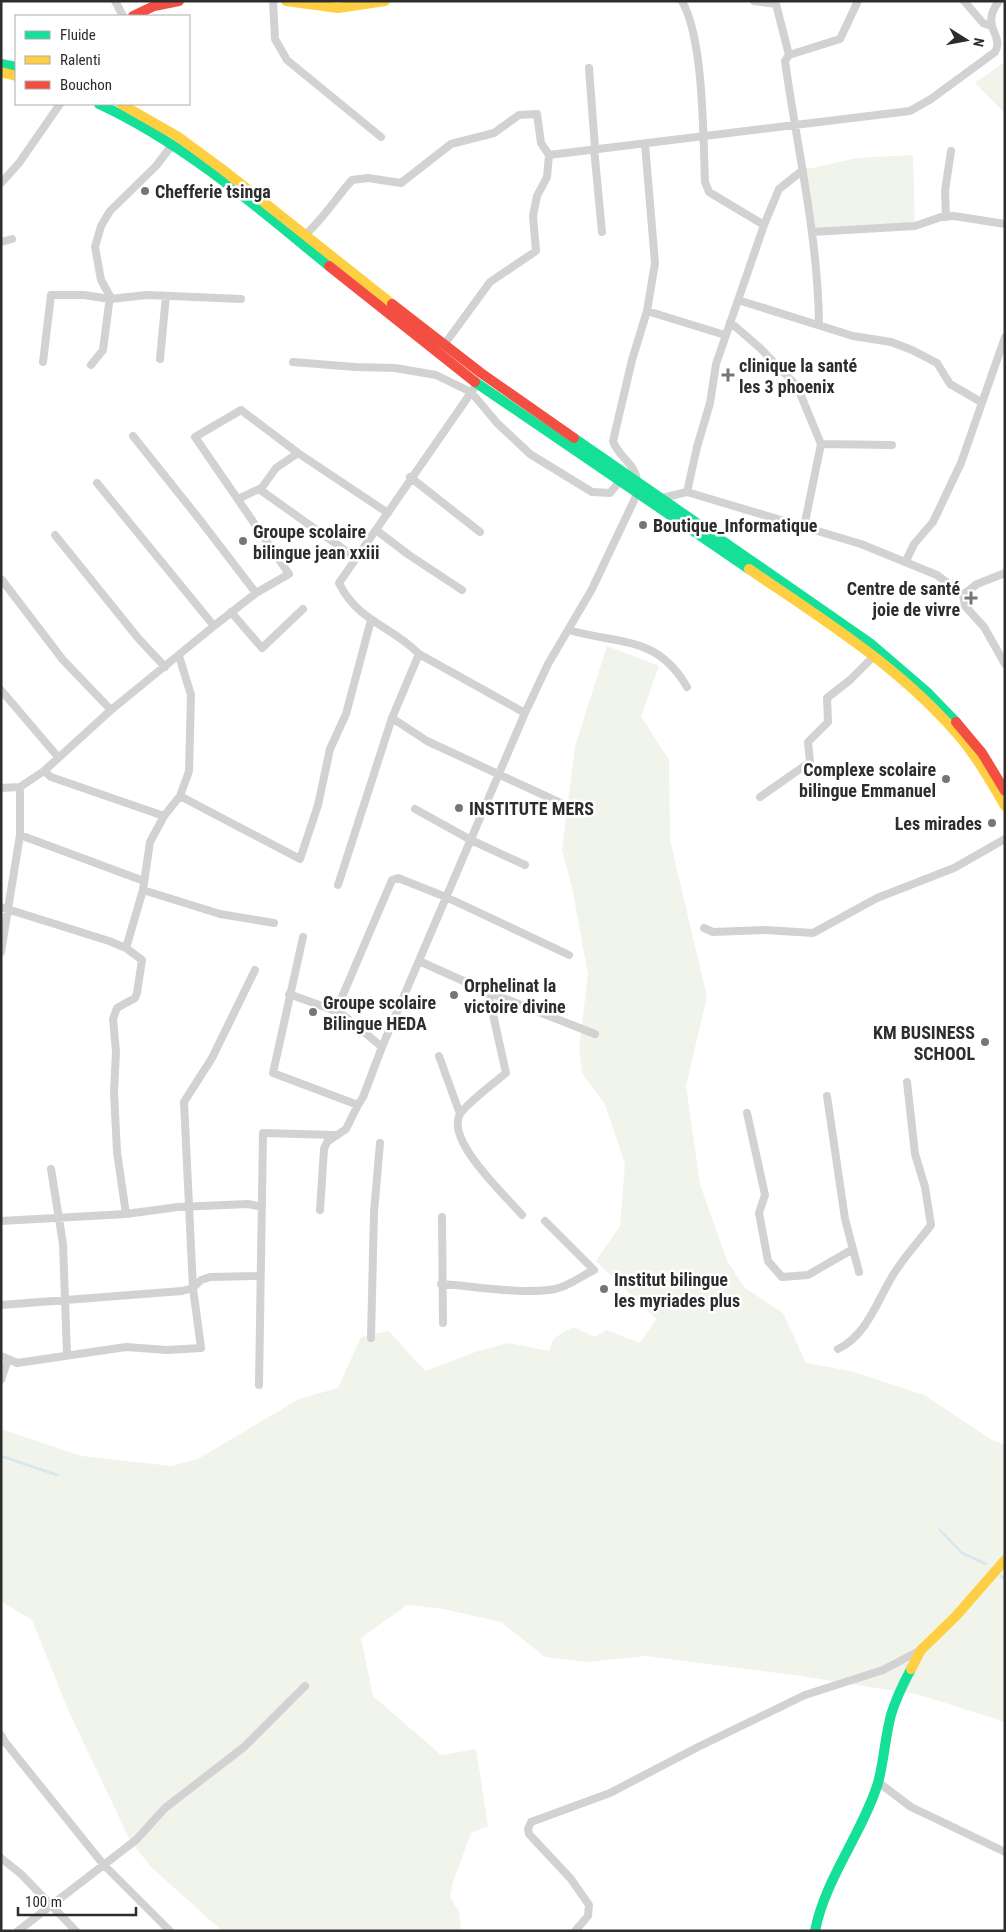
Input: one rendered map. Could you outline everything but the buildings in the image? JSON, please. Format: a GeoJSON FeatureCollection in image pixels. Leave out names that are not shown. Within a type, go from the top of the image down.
{"type":"FeatureCollection","features":[{"type":"Feature","properties":{"kind":"main road"},"geometry":{"type":"LineString","coordinates":[[135,15],[154,6],[179,1]]}},
{"type":"Feature","properties":{"kind":"main road"},"geometry":{"type":"LineString","coordinates":[[286,1],[338,8],[385,1]]}},
{"type":"Feature","properties":{"kind":"main road"},"geometry":{"type":"LineString","coordinates":[[1,64],[15,67]]}},
{"type":"Feature","properties":{"kind":"main road"},"geometry":{"type":"LineString","coordinates":[[1,72],[15,76]]}},
{"type":"Feature","properties":{"kind":"main road"},"geometry":{"type":"LineString","coordinates":[[101,105],[127,117],[200,163],[262,211],[474,388],[621,480],[639,485],[662,498],[870,643],[908,674],[951,716],[979,749],[1005,791]]}},
{"type":"Feature","properties":{"kind":"main road"},"geometry":{"type":"LineString","coordinates":[[123,105],[206,157],[481,373],[639,485],[905,680],[950,725],[977,760],[1005,806]]}},
{"type":"Feature","properties":{"kind":"main road"},"geometry":{"type":"LineString","coordinates":[[815,1931],[819,1910],[862,1825],[878,1782],[891,1715],[900,1689],[921,1650],[956,1616],[1005,1560]]}},
{"type":"Feature","properties":{"kind":"street"},"geometry":{"type":"LineString","coordinates":[[115,1],[123,15]]}},
{"type":"Feature","properties":{"kind":"street"},"geometry":{"type":"LineString","coordinates":[[273,1],[275,39],[287,60],[381,137]]}},
{"type":"Feature","properties":{"kind":"street"},"geometry":{"type":"LineString","coordinates":[[682,1],[692,21],[703,136],[705,182],[709,192],[764,225]]}},
{"type":"Feature","properties":{"kind":"street"},"geometry":{"type":"LineString","coordinates":[[754,1],[776,4],[789,55]]}},
{"type":"Feature","properties":{"kind":"street"},"geometry":{"type":"LineString","coordinates":[[819,324],[818,290],[812,232],[785,61],[789,55],[840,38],[858,1]]}},
{"type":"Feature","properties":{"kind":"street"},"geometry":{"type":"LineString","coordinates":[[964,1],[983,23],[991,26]]}},
{"type":"Feature","properties":{"kind":"street"},"geometry":{"type":"LineString","coordinates":[[549,155],[595,148],[646,144],[910,112],[920,107],[995,52],[998,48],[991,26],[991,14],[999,1]]}},
{"type":"Feature","properties":{"kind":"street"},"geometry":{"type":"LineString","coordinates":[[589,68],[602,232]]}},
{"type":"Feature","properties":{"kind":"street"},"geometry":{"type":"LineString","coordinates":[[1,183],[20,163],[59,105]]}},
{"type":"Feature","properties":{"kind":"street"},"geometry":{"type":"LineString","coordinates":[[305,235],[319,224],[332,203],[352,180],[359,178],[401,183],[451,144],[494,133],[519,115],[537,114],[541,143],[549,155],[547,177],[537,196],[533,216],[536,251],[490,282],[444,345]]}},
{"type":"Feature","properties":{"kind":"street"},"geometry":{"type":"LineString","coordinates":[[320,1210],[324,1149],[327,1142],[346,1128],[363,1097],[382,1047],[500,776],[525,713],[548,664],[569,630],[614,546],[639,485],[636,470],[618,450],[613,441],[632,360],[647,311],[655,263],[646,144]]}},
{"type":"Feature","properties":{"kind":"street"},"geometry":{"type":"LineString","coordinates":[[91,365],[103,350],[110,299],[101,280],[95,247],[101,226],[110,211],[156,166],[172,145]]}},
{"type":"Feature","properties":{"kind":"street"},"geometry":{"type":"LineString","coordinates":[[946,217],[945,191],[951,151]]}},
{"type":"Feature","properties":{"kind":"street"},"geometry":{"type":"LineString","coordinates":[[687,492],[696,447],[710,403],[716,364],[764,225],[779,189],[803,170]]}},
{"type":"Feature","properties":{"kind":"street"},"geometry":{"type":"LineString","coordinates":[[812,232],[915,226],[946,217],[968,216],[1005,224]]}},
{"type":"Feature","properties":{"kind":"street"},"geometry":{"type":"LineString","coordinates":[[1,242],[12,239]]}},
{"type":"Feature","properties":{"kind":"street"},"geometry":{"type":"LineString","coordinates":[[43,362],[51,295],[84,295],[110,299],[147,295],[241,299]]}},
{"type":"Feature","properties":{"kind":"street"},"geometry":{"type":"LineString","coordinates":[[160,359],[166,296]]}},
{"type":"Feature","properties":{"kind":"street"},"geometry":{"type":"LineString","coordinates":[[738,300],[853,336],[891,342],[934,360],[950,384],[981,402]]}},
{"type":"Feature","properties":{"kind":"street"},"geometry":{"type":"LineString","coordinates":[[647,311],[725,335]]}},
{"type":"Feature","properties":{"kind":"street"},"geometry":{"type":"LineString","coordinates":[[730,322],[760,348],[797,386],[821,444],[804,527]]}},
{"type":"Feature","properties":{"kind":"street"},"geometry":{"type":"LineString","coordinates":[[906,561],[914,544],[933,522],[945,492],[961,463],[1005,337]]}},
{"type":"Feature","properties":{"kind":"street"},"geometry":{"type":"LineString","coordinates":[[293,362],[395,368],[436,375],[474,388],[497,423],[530,454],[592,492],[610,493],[621,480]]}},
{"type":"Feature","properties":{"kind":"street"},"geometry":{"type":"LineString","coordinates":[[474,388],[410,477],[388,513],[339,583],[350,604],[370,620],[400,637],[419,654],[525,713]]}},
{"type":"Feature","properties":{"kind":"street"},"geometry":{"type":"LineString","coordinates":[[1,788],[20,787],[44,771],[111,710],[231,612],[256,593],[289,574],[195,437],[241,410],[298,453],[388,513]]}},
{"type":"Feature","properties":{"kind":"street"},"geometry":{"type":"LineString","coordinates":[[133,436],[256,593]]}},
{"type":"Feature","properties":{"kind":"street"},"geometry":{"type":"LineString","coordinates":[[821,444],[892,444]]}},
{"type":"Feature","properties":{"kind":"street"},"geometry":{"type":"LineString","coordinates":[[238,499],[260,490],[276,468],[298,453]]}},
{"type":"Feature","properties":{"kind":"street"},"geometry":{"type":"LineString","coordinates":[[410,477],[480,532]]}},
{"type":"Feature","properties":{"kind":"street"},"geometry":{"type":"LineString","coordinates":[[97,483],[214,626]]}},
{"type":"Feature","properties":{"kind":"street"},"geometry":{"type":"LineString","coordinates":[[260,490],[356,558]]}},
{"type":"Feature","properties":{"kind":"street"},"geometry":{"type":"LineString","coordinates":[[662,498],[687,492],[804,527],[906,561],[937,576],[963,595],[965,606],[984,627],[1005,664]]}},
{"type":"Feature","properties":{"kind":"street"},"geometry":{"type":"LineString","coordinates":[[376,530],[409,556],[462,590]]}},
{"type":"Feature","properties":{"kind":"street"},"geometry":{"type":"LineString","coordinates":[[55,535],[138,638],[165,667]]}},
{"type":"Feature","properties":{"kind":"street"},"geometry":{"type":"LineString","coordinates":[[963,595],[982,582],[1005,573]]}},
{"type":"Feature","properties":{"kind":"street"},"geometry":{"type":"LineString","coordinates":[[2,580],[62,660],[111,710]]}},
{"type":"Feature","properties":{"kind":"street"},"geometry":{"type":"LineString","coordinates":[[231,612],[262,648],[303,609]]}},
{"type":"Feature","properties":{"kind":"street"},"geometry":{"type":"LineString","coordinates":[[180,796],[300,859],[318,805],[330,749],[346,714],[370,620]]}},
{"type":"Feature","properties":{"kind":"street"},"geometry":{"type":"LineString","coordinates":[[569,630],[597,638],[632,643],[653,650],[668,660],[687,687]]}},
{"type":"Feature","properties":{"kind":"street"},"geometry":{"type":"LineString","coordinates":[[338,885],[392,718],[419,654]]}},
{"type":"Feature","properties":{"kind":"street"},"geometry":{"type":"LineString","coordinates":[[126,948],[143,886],[150,842],[164,816],[180,796],[189,771],[191,695],[179,656]]}},
{"type":"Feature","properties":{"kind":"street"},"geometry":{"type":"LineString","coordinates":[[760,797],[810,762],[808,742],[828,722],[827,698],[850,680],[874,656]]}},
{"type":"Feature","properties":{"kind":"street"},"geometry":{"type":"LineString","coordinates":[[1,690],[58,757]]}},
{"type":"Feature","properties":{"kind":"street"},"geometry":{"type":"LineString","coordinates":[[392,718],[422,739],[565,805]]}},
{"type":"Feature","properties":{"kind":"street"},"geometry":{"type":"LineString","coordinates":[[44,771],[51,776],[164,816]]}},
{"type":"Feature","properties":{"kind":"street"},"geometry":{"type":"LineString","coordinates":[[1,952],[5,908],[20,835],[20,787]]}},
{"type":"Feature","properties":{"kind":"street"},"geometry":{"type":"LineString","coordinates":[[414,809],[471,840],[525,865]]}},
{"type":"Feature","properties":{"kind":"street"},"geometry":{"type":"LineString","coordinates":[[20,835],[143,886],[220,914],[274,923]]}},
{"type":"Feature","properties":{"kind":"street"},"geometry":{"type":"LineString","coordinates":[[704,928],[713,932],[765,930],[813,932],[877,898],[954,868],[1005,840]]}},
{"type":"Feature","properties":{"kind":"street"},"geometry":{"type":"LineString","coordinates":[[336,1011],[392,880],[398,878],[446,897],[569,955]]}},
{"type":"Feature","properties":{"kind":"street"},"geometry":{"type":"LineString","coordinates":[[5,908],[126,948],[140,957],[143,963],[135,998],[117,1008],[113,1018],[116,1052],[114,1092],[118,1152],[126,1214]]}},
{"type":"Feature","properties":{"kind":"street"},"geometry":{"type":"LineString","coordinates":[[304,936],[289,994],[273,1073],[358,1105]]}},
{"type":"Feature","properties":{"kind":"street"},"geometry":{"type":"LineString","coordinates":[[419,961],[488,992],[595,1034]]}},
{"type":"Feature","properties":{"kind":"street"},"geometry":{"type":"LineString","coordinates":[[1,1380],[4,1358],[17,1363],[126,1347],[167,1350],[201,1348],[193,1288],[184,1102],[212,1058],[255,970]]}},
{"type":"Feature","properties":{"kind":"street"},"geometry":{"type":"LineString","coordinates":[[488,992],[506,1073],[460,1114],[457,1125],[464,1148],[522,1215]]}},
{"type":"Feature","properties":{"kind":"street"},"geometry":{"type":"LineString","coordinates":[[289,994],[336,1011],[382,1047]]}},
{"type":"Feature","properties":{"kind":"street"},"geometry":{"type":"LineString","coordinates":[[439,1056],[460,1114]]}},
{"type":"Feature","properties":{"kind":"street"},"geometry":{"type":"LineString","coordinates":[[838,1349],[862,1330],[894,1274],[932,1225],[925,1187],[917,1165],[907,1082]]}},
{"type":"Feature","properties":{"kind":"street"},"geometry":{"type":"LineString","coordinates":[[827,1096],[845,1219],[859,1272]]}},
{"type":"Feature","properties":{"kind":"street"},"geometry":{"type":"LineString","coordinates":[[747,1113],[765,1195],[759,1213],[768,1261],[782,1277],[808,1275],[853,1249]]}},
{"type":"Feature","properties":{"kind":"street"},"geometry":{"type":"LineString","coordinates":[[259,1385],[259,1276],[263,1133],[335,1135]]}},
{"type":"Feature","properties":{"kind":"street"},"geometry":{"type":"LineString","coordinates":[[371,1338],[374,1212],[380,1143]]}},
{"type":"Feature","properties":{"kind":"street"},"geometry":{"type":"LineString","coordinates":[[51,1169],[59,1218],[66,1300],[68,1354]]}},
{"type":"Feature","properties":{"kind":"street"},"geometry":{"type":"LineString","coordinates":[[1,1221],[126,1214],[188,1207],[248,1204],[262,1206]]}},
{"type":"Feature","properties":{"kind":"street"},"geometry":{"type":"LineString","coordinates":[[442,1217],[443,1323]]}},
{"type":"Feature","properties":{"kind":"street"},"geometry":{"type":"LineString","coordinates":[[442,1284],[526,1291],[555,1289],[570,1284],[594,1270],[545,1221]]}},
{"type":"Feature","properties":{"kind":"street"},"geometry":{"type":"LineString","coordinates":[[1,1305],[136,1295],[193,1288],[201,1280],[210,1277],[259,1276]]}},
{"type":"Feature","properties":{"kind":"street"},"geometry":{"type":"LineString","coordinates":[[575,1931],[588,1916],[589,1906],[571,1879],[529,1834],[528,1829],[531,1822],[610,1793],[698,1747],[805,1695],[883,1670],[921,1650]]}},
{"type":"Feature","properties":{"kind":"street"},"geometry":{"type":"LineString","coordinates":[[18,1931],[136,1840],[165,1808],[244,1747],[305,1686]]}},
{"type":"Feature","properties":{"kind":"street"},"geometry":{"type":"LineString","coordinates":[[1,1735],[48,1797],[103,1864],[170,1931]]}},
{"type":"Feature","properties":{"kind":"street"},"geometry":{"type":"LineString","coordinates":[[878,1782],[911,1807],[1005,1852]]}},
{"type":"Feature","properties":{"kind":"street"},"geometry":{"type":"LineString","coordinates":[[1,1858],[21,1874],[76,1931]]}},
{"type":"Feature","properties":{"kind":"shaded area"},"geometry":{"type":"Polygon","coordinates":[[[1005,62],[1005,113],[975,83],[1005,62]]]}},
{"type":"Feature","properties":{"kind":"shaded area"},"geometry":{"type":"Polygon","coordinates":[[[913,155],[915,226],[812,232],[803,170],[857,158],[913,155]]]}},
{"type":"Feature","properties":{"kind":"shaded area"},"geometry":{"type":"Polygon","coordinates":[[[607,646],[659,666],[641,716],[669,760],[670,840],[707,997],[686,1086],[700,1184],[727,1261],[745,1288],[783,1313],[806,1363],[851,1371],[924,1395],[992,1440],[1005,1445],[1005,1722],[920,1695],[801,1676],[646,1656],[586,1662],[545,1657],[501,1622],[443,1609],[407,1605],[361,1638],[373,1696],[441,1755],[476,1749],[488,1826],[471,1833],[453,1882],[450,1897],[459,1912],[461,1931],[222,1931],[150,1866],[130,1840],[69,1712],[32,1620],[1,1601],[1,1429],[81,1456],[171,1466],[198,1459],[299,1399],[338,1388],[361,1337],[389,1331],[425,1371],[478,1351],[509,1343],[549,1351],[554,1338],[573,1327],[595,1337],[606,1330],[640,1343],[656,1319],[596,1261],[620,1226],[625,1164],[605,1105],[582,1073],[579,1049],[588,974],[572,887],[562,850],[575,746],[607,646]]]}},
{"type":"Feature","properties":{"kind":"waterway"},"geometry":{"type":"LineString","coordinates":[[1,1456],[57,1475]]}},
{"type":"Feature","properties":{"kind":"waterway"},"geometry":{"type":"LineString","coordinates":[[940,1530],[962,1553],[986,1564]]}},
{"type":"Feature","properties":{"kind":"waterway"},"geometry":{"type":"LineString","coordinates":[[1001,1576],[1005,1580]]}},
{"type":"Feature","properties":{"kind":"traffic: fast"},"geometry":{"type":"LineString","coordinates":[[1,64],[15,67]]}},
{"type":"Feature","properties":{"kind":"traffic: fast"},"geometry":{"type":"LineString","coordinates":[[101,105],[131,120],[191,157],[247,199],[329,266]]}},
{"type":"Feature","properties":{"kind":"traffic: fast"},"geometry":{"type":"LineString","coordinates":[[475,382],[749,569]]}},
{"type":"Feature","properties":{"kind":"traffic: fast"},"geometry":{"type":"LineString","coordinates":[[574,438],[870,643],[927,692],[956,722]]}},
{"type":"Feature","properties":{"kind":"traffic: fast"},"geometry":{"type":"LineString","coordinates":[[815,1931],[827,1893],[863,1820],[878,1783],[891,1715],[911,1669]]}},
{"type":"Feature","properties":{"kind":"traffic: slow"},"geometry":{"type":"LineString","coordinates":[[286,1],[338,8],[385,1]]}},
{"type":"Feature","properties":{"kind":"traffic: slow"},"geometry":{"type":"LineString","coordinates":[[1,72],[15,76]]}},
{"type":"Feature","properties":{"kind":"traffic: slow"},"geometry":{"type":"LineString","coordinates":[[123,105],[177,136],[222,169],[392,304]]}},
{"type":"Feature","properties":{"kind":"traffic: slow"},"geometry":{"type":"LineString","coordinates":[[749,569],[863,648],[916,692],[964,742],[981,765],[1005,806]]}},
{"type":"Feature","properties":{"kind":"traffic: slow"},"geometry":{"type":"LineString","coordinates":[[911,1669],[921,1650],[956,1616],[1005,1560]]}},
{"type":"Feature","properties":{"kind":"traffic: jam"},"geometry":{"type":"LineString","coordinates":[[135,15],[154,6],[179,1]]}},
{"type":"Feature","properties":{"kind":"traffic: jam"},"geometry":{"type":"LineString","coordinates":[[329,266],[475,382]]}},
{"type":"Feature","properties":{"kind":"traffic: jam"},"geometry":{"type":"LineString","coordinates":[[392,304],[481,373],[574,438]]}},
{"type":"Feature","properties":{"kind":"traffic: jam"},"geometry":{"type":"LineString","coordinates":[[956,722],[982,753],[1005,791]]}},
{"type":"Feature","properties":{"kind":"place","name":"Chefferie tsinga"},"geometry":{"type":"Point","coordinates":[145,191]}},
{"type":"Feature","properties":{"kind":"place","name":"clinique la santé les 3 phoenix"},"geometry":{"type":"Point","coordinates":[728,375]}},
{"type":"Feature","properties":{"kind":"place","name":"Boutique_Informatique"},"geometry":{"type":"Point","coordinates":[643,525]}},
{"type":"Feature","properties":{"kind":"place","name":"Groupe scolaire bilingue jean xxiii"},"geometry":{"type":"Point","coordinates":[243,541]}},
{"type":"Feature","properties":{"kind":"place","name":"Centre de santé joie de vivre"},"geometry":{"type":"Point","coordinates":[971,598]}},
{"type":"Feature","properties":{"kind":"place","name":"Complexe scolaire bilingue Emmanuel"},"geometry":{"type":"Point","coordinates":[946,779]}},
{"type":"Feature","properties":{"kind":"place","name":"INSTITUTE MERS"},"geometry":{"type":"Point","coordinates":[459,808]}},
{"type":"Feature","properties":{"kind":"place","name":"Les mirades"},"geometry":{"type":"Point","coordinates":[992,823]}},
{"type":"Feature","properties":{"kind":"place","name":"Orphelinat la victoire divine"},"geometry":{"type":"Point","coordinates":[454,995]}},
{"type":"Feature","properties":{"kind":"place","name":"Groupe scolaire Bilingue HEDA"},"geometry":{"type":"Point","coordinates":[313,1012]}},
{"type":"Feature","properties":{"kind":"place","name":"KM BUSINESS SCHOOL"},"geometry":{"type":"Point","coordinates":[985,1042]}},
{"type":"Feature","properties":{"kind":"place","name":"Institut bilingue les myriades plus"},"geometry":{"type":"Point","coordinates":[604,1289]}}]}
